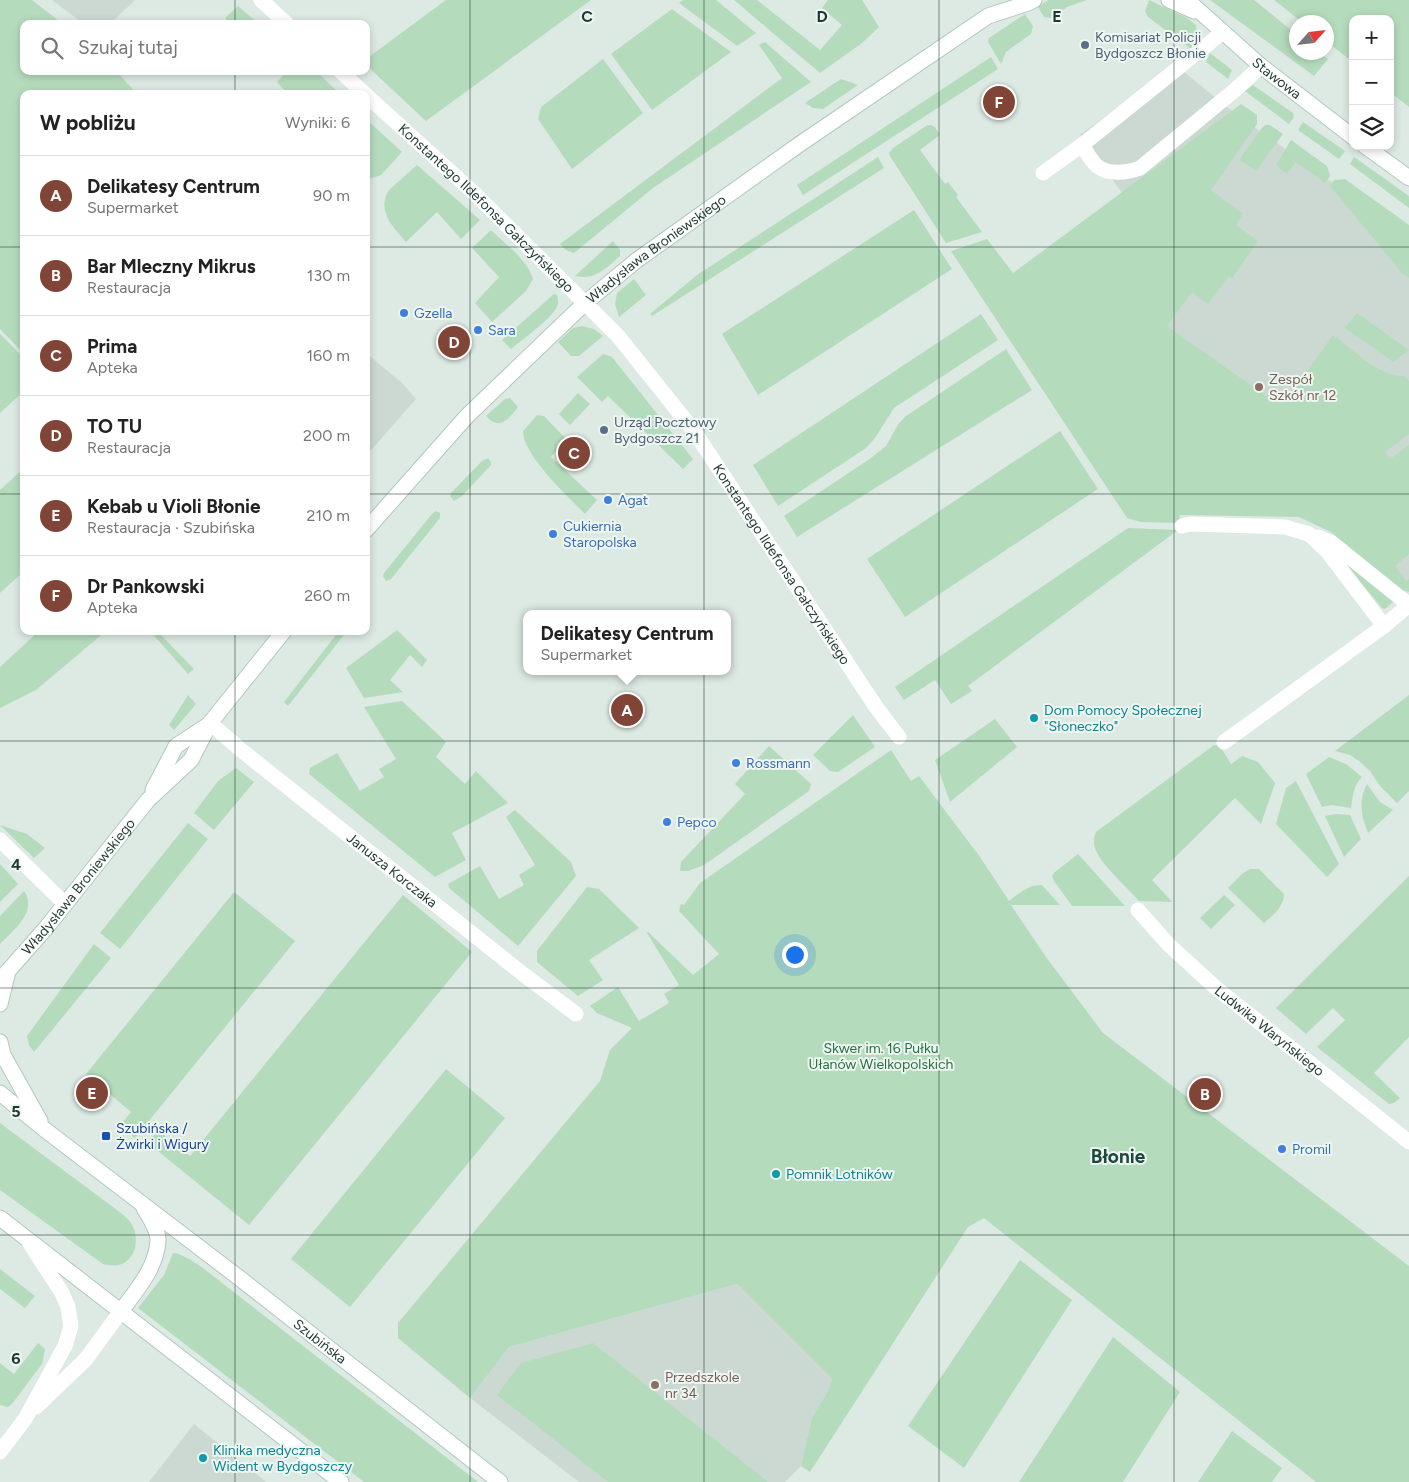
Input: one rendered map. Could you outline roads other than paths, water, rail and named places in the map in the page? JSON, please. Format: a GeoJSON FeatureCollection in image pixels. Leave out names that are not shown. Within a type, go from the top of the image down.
{"type":"FeatureCollection","features":[{"type":"Feature","properties":{"kind":"street"},"geometry":{"type":"LineString","coordinates":[[261,0],[283,20]]}},
{"type":"Feature","properties":{"kind":"street","name":"Władysława Broniewskiego"},"geometry":{"type":"LineString","coordinates":[[370,525],[467,416],[585,303],[637,260],[797,146],[988,16],[1002,0]]}},
{"type":"Feature","properties":{"kind":"street","name":"Władysława Broniewskiego"},"geometry":{"type":"LineString","coordinates":[[988,16],[1028,4],[1034,0]]}},
{"type":"Feature","properties":{"kind":"street","name":"Stawowa"},"geometry":{"type":"LineString","coordinates":[[1168,0],[1202,15]]}},
{"type":"Feature","properties":{"kind":"street","name":"Stawowa"},"geometry":{"type":"LineString","coordinates":[[1187,0],[1261,66],[1349,134]]}},
{"type":"Feature","properties":{"kind":"street"},"geometry":{"type":"LineString","coordinates":[[1042,173],[1082,145],[1223,32]]}},
{"type":"Feature","properties":{"kind":"street"},"geometry":{"type":"LineString","coordinates":[[1082,145],[1097,166],[1110,172],[1130,172],[1140,168],[1235,90],[1261,66]]}},
{"type":"Feature","properties":{"kind":"street","name":"Konstantego Ildefonsa Gałczyńskiego"},"geometry":{"type":"LineString","coordinates":[[344,75],[360,90]]}},
{"type":"Feature","properties":{"kind":"street","name":"Konstantego Ildefonsa Gałczyńskiego"},"geometry":{"type":"LineString","coordinates":[[370,99],[473,192],[618,336],[694,431],[865,691],[899,737]]}},
{"type":"Feature","properties":{"kind":"street"},"geometry":{"type":"LineString","coordinates":[[1370,150],[1409,178]]}},
{"type":"Feature","properties":{"kind":"street"},"geometry":{"type":"LineString","coordinates":[[1182,526],[1191,524],[1284,527],[1309,534],[1332,543],[1409,605],[1384,626],[1224,742]]}},
{"type":"Feature","properties":{"kind":"street"},"geometry":{"type":"LineString","coordinates":[[1309,534],[1327,551],[1384,626]]}},
{"type":"Feature","properties":{"kind":"street","name":"Władysława Broniewskiego"},"geometry":{"type":"LineString","coordinates":[[0,1004],[3,975],[65,904],[148,800],[176,746],[210,723],[281,635]]}},
{"type":"Feature","properties":{"kind":"street","name":"Janusza Korczaka"},"geometry":{"type":"LineString","coordinates":[[210,723],[241,750],[576,1014]]}},
{"type":"Feature","properties":{"kind":"street"},"geometry":{"type":"LineString","coordinates":[[0,840],[65,904]]}},
{"type":"Feature","properties":{"kind":"street","name":"Ludwika Waryńskiego"},"geometry":{"type":"LineString","coordinates":[[1138,910],[1168,944],[1216,988],[1409,1142]]}},
{"type":"Feature","properties":{"kind":"street"},"geometry":{"type":"LineString","coordinates":[[0,1042],[3,1055],[44,1129]]}},
{"type":"Feature","properties":{"kind":"street","name":"Szubińska"},"geometry":{"type":"LineString","coordinates":[[0,1093],[500,1482]]}},
{"type":"Feature","properties":{"kind":"street","name":"Szubińska"},"geometry":{"type":"LineString","coordinates":[[24,1419],[86,1359],[149,1270],[158,1238],[152,1222],[139,1201]]}},
{"type":"Feature","properties":{"kind":"street"},"geometry":{"type":"LineString","coordinates":[[0,1218],[340,1482]]}},
{"type":"Feature","properties":{"kind":"street"},"geometry":{"type":"LineString","coordinates":[[0,1452],[24,1419],[66,1346],[71,1326],[68,1307],[62,1294],[27,1238]]}},
{"type":"Feature","properties":{"kind":"place","name":"Komisariat Policji Bydgoszcz Błonie"},"geometry":{"type":"Point","coordinates":[1085,45]}},
{"type":"Feature","properties":{"kind":"place","name":"Dr Pankowski"},"geometry":{"type":"Point","coordinates":[999,102]}},
{"type":"Feature","properties":{"kind":"place","name":"Gzella"},"geometry":{"type":"Point","coordinates":[404,313]}},
{"type":"Feature","properties":{"kind":"place","name":"Sara"},"geometry":{"type":"Point","coordinates":[478,330]}},
{"type":"Feature","properties":{"kind":"place","name":"TO TU"},"geometry":{"type":"Point","coordinates":[454,342]}},
{"type":"Feature","properties":{"kind":"place","name":"Zespół Szkół nr 12"},"geometry":{"type":"Point","coordinates":[1259,387]}},
{"type":"Feature","properties":{"kind":"place","name":"Urząd Pocztowy Bydgoszcz 21"},"geometry":{"type":"Point","coordinates":[604,430]}},
{"type":"Feature","properties":{"kind":"place","name":"Prima"},"geometry":{"type":"Point","coordinates":[574,453]}},
{"type":"Feature","properties":{"kind":"place","name":"Agat"},"geometry":{"type":"Point","coordinates":[608,500]}},
{"type":"Feature","properties":{"kind":"place","name":"Cukiernia Staropolska"},"geometry":{"type":"Point","coordinates":[553,534]}},
{"type":"Feature","properties":{"kind":"place","name":"Delikatesy Centrum"},"geometry":{"type":"Point","coordinates":[627,710]}},
{"type":"Feature","properties":{"kind":"place","name":"Dom Pomocy Społecznej \"Słoneczko\""},"geometry":{"type":"Point","coordinates":[1034,718]}},
{"type":"Feature","properties":{"kind":"place","name":"Rossmann"},"geometry":{"type":"Point","coordinates":[736,763]}},
{"type":"Feature","properties":{"kind":"place","name":"Pepco"},"geometry":{"type":"Point","coordinates":[667,822]}},
{"type":"Feature","properties":{"kind":"place","name":"Kebab u Violi Błonie"},"geometry":{"type":"Point","coordinates":[92,1093]}},
{"type":"Feature","properties":{"kind":"place","name":"Bar Mleczny Mikrus"},"geometry":{"type":"Point","coordinates":[1205,1094]}},
{"type":"Feature","properties":{"kind":"place","name":"Szubińska / Żwirki i Wigury"},"geometry":{"type":"Point","coordinates":[106,1136]}},
{"type":"Feature","properties":{"kind":"place","name":"Promil"},"geometry":{"type":"Point","coordinates":[1282,1149]}},
{"type":"Feature","properties":{"kind":"place","name":"Pomnik Lotników"},"geometry":{"type":"Point","coordinates":[776,1174]}},
{"type":"Feature","properties":{"kind":"place","name":"Przedszkole nr 34"},"geometry":{"type":"Point","coordinates":[655,1385]}},
{"type":"Feature","properties":{"kind":"place","name":"Klinika medyczna Wident w Bydgoszczy"},"geometry":{"type":"Point","coordinates":[203,1458]}},
{"type":"Feature","properties":{"kind":"district","name":"Błonie"},"geometry":{"type":"Point","coordinates":[1118,1156]}},
{"type":"Feature","properties":{"kind":"park label","name":"Skwer im. 16 Pułku Ułanów Wielkopolskich"},"geometry":{"type":"Point","coordinates":[881,1056]}}]}
